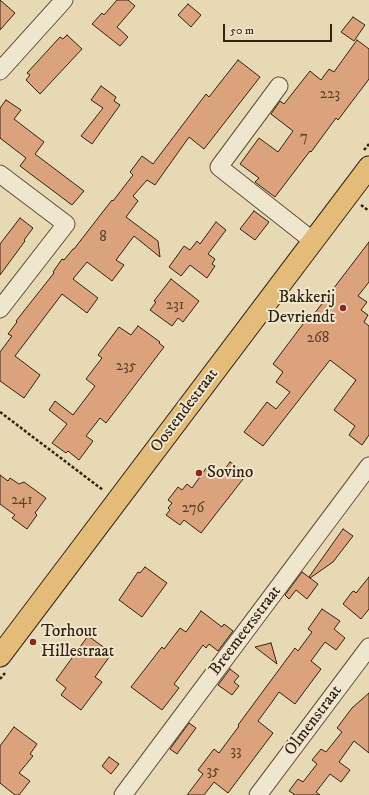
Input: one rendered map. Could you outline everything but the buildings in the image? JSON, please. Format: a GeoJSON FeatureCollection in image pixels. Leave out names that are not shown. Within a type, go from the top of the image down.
{"type":"FeatureCollection","features":[{"type":"Feature","properties":{"kind":"main road","name":"Oostendestraat"},"geometry":{"type":"LineString","coordinates":[[0,656],[369,166]]}},
{"type":"Feature","properties":{"kind":"street"},"geometry":{"type":"LineString","coordinates":[[0,71],[64,0]]}},
{"type":"Feature","properties":{"kind":"street"},"geometry":{"type":"LineString","coordinates":[[279,86],[219,167],[313,241]]}},
{"type":"Feature","properties":{"kind":"street"},"geometry":{"type":"LineString","coordinates":[[0,174],[66,224],[0,309]]}},
{"type":"Feature","properties":{"kind":"street","name":"Breemeersstraat"},"geometry":{"type":"LineString","coordinates":[[123,795],[369,466]]}},
{"type":"Feature","properties":{"kind":"street","name":"Olmenstraat"},"geometry":{"type":"LineString","coordinates":[[258,795],[369,647]]}},
{"type":"Feature","properties":{"kind":"path"},"geometry":{"type":"LineString","coordinates":[[0,412],[117,501]]}},
{"type":"Feature","properties":{"kind":"place","name":"Bakkerij Devriendt"},"geometry":{"type":"Point","coordinates":[343,308]}},
{"type":"Feature","properties":{"kind":"place","name":"Sovino"},"geometry":{"type":"Point","coordinates":[199,473]}},
{"type":"Feature","properties":{"kind":"place","name":"Torhout Hillestraat"},"geometry":{"type":"Point","coordinates":[33,642]}}]}
